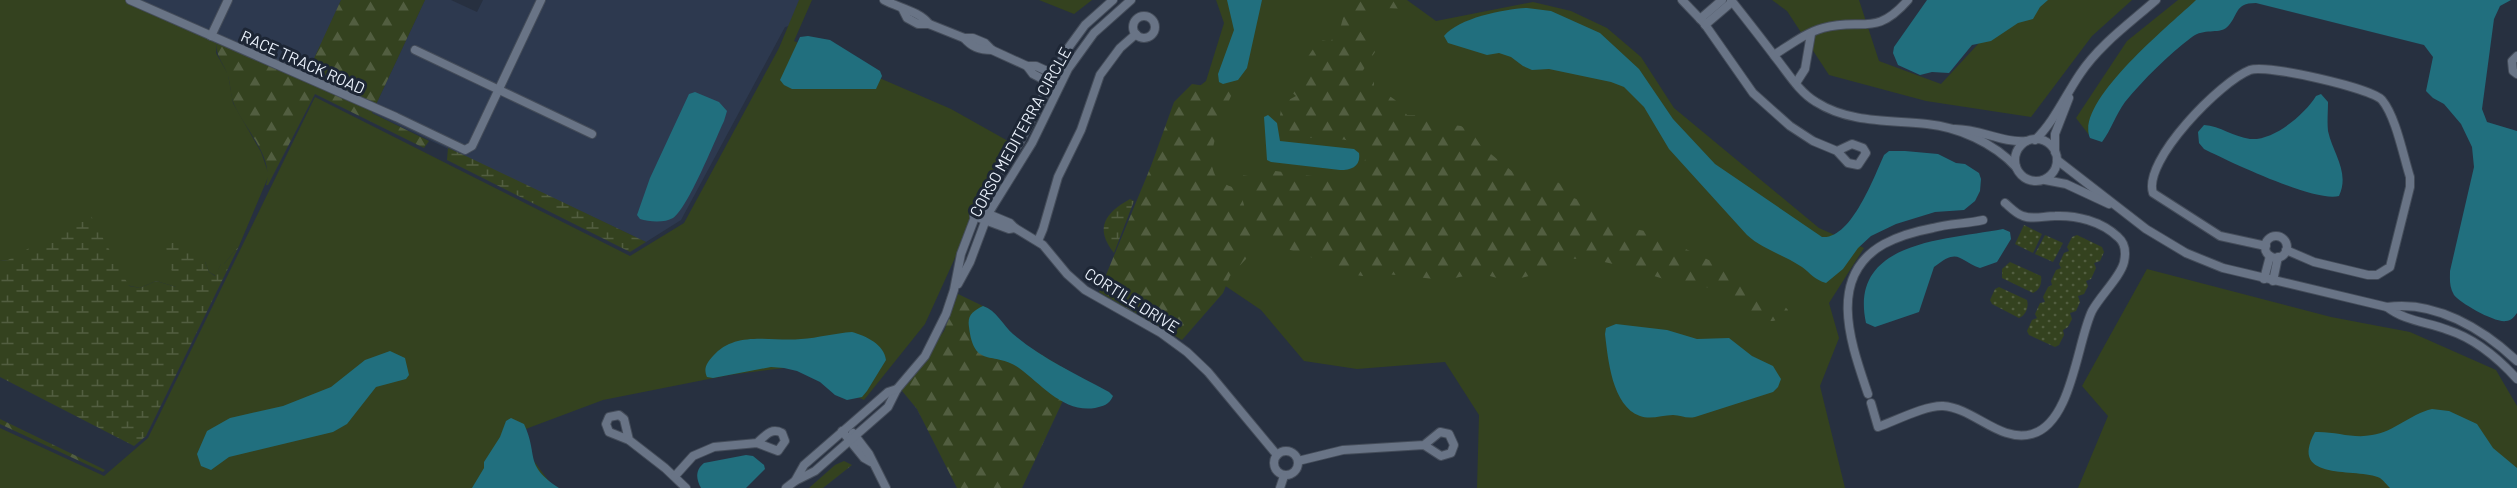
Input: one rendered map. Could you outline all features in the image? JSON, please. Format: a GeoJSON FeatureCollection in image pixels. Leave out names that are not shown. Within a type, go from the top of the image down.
{"type":"FeatureCollection","features":[{"type":"Feature","properties":{"kind":"street","name":"RACE TRACK ROAD"},"geometry":{"type":"LineString","coordinates":[[130,0],[465,150],[472,146],[500,90]]}},
{"type":"Feature","properties":{"kind":"street"},"geometry":{"type":"LineString","coordinates":[[211,36],[228,0]]}},
{"type":"Feature","properties":{"kind":"street"},"geometry":{"type":"LineString","coordinates":[[500,90],[541,0]]}},
{"type":"Feature","properties":{"kind":"street"},"geometry":{"type":"LineString","coordinates":[[884,0],[903,10],[912,11],[924,18],[928,24],[964,38],[970,45],[982,50],[992,50],[1027,66],[1036,66],[1063,78]]}},
{"type":"Feature","properties":{"kind":"street","name":"CORSO MEDITERRA CIRCLE"},"geometry":{"type":"LineString","coordinates":[[954,291],[961,254],[976,213],[989,188],[1020,142],[1053,74],[1075,37],[1113,0]]}},
{"type":"Feature","properties":{"kind":"street","name":"CORSO MEDITERRA CIRCLE"},"geometry":{"type":"LineString","coordinates":[[786,488],[815,471],[888,407],[897,389],[917,366],[933,342],[954,291],[970,262],[986,217],[1032,143],[1063,78],[1094,33],[1131,0]]}},
{"type":"Feature","properties":{"kind":"street"},"geometry":{"type":"LineString","coordinates":[[1682,0],[1703,22],[1752,93],[1790,126],[1813,141],[1837,151]]}},
{"type":"Feature","properties":{"kind":"street"},"geometry":{"type":"LineString","coordinates":[[1703,22],[1722,0]]}},
{"type":"Feature","properties":{"kind":"street"},"geometry":{"type":"LineString","coordinates":[[1774,55],[1802,36],[1821,29],[1836,25],[1870,25],[1884,21],[1897,13],[1908,0]]}},
{"type":"Feature","properties":{"kind":"street"},"geometry":{"type":"LineString","coordinates":[[2016,167],[2016,154],[2023,144],[2032,140],[2048,124],[2073,85],[2101,48],[2156,0]]}},
{"type":"Feature","properties":{"kind":"street"},"geometry":{"type":"LineString","coordinates":[[1703,22],[1731,1],[1796,83],[1814,101],[1841,114],[1871,120],[1929,124],[1984,132],[2012,141],[2032,140],[2048,143],[2056,157],[2124,212],[2146,229],[2187,253],[2223,268],[2269,280],[2387,307],[2409,306],[2460,321],[2496,342],[2517,361]]}},
{"type":"Feature","properties":{"kind":"street"},"geometry":{"type":"LineString","coordinates":[[1038,241],[1058,177],[1081,130],[1100,75],[1113,56],[1136,34]]}},
{"type":"Feature","properties":{"kind":"street"},"geometry":{"type":"LineString","coordinates":[[1796,83],[1808,62],[1811,34]]}},
{"type":"Feature","properties":{"kind":"street"},"geometry":{"type":"LineString","coordinates":[[415,51],[591,134]]}},
{"type":"Feature","properties":{"kind":"street"},"geometry":{"type":"LineString","coordinates":[[2517,56],[2512,61],[2512,67],[2517,74]]}},
{"type":"Feature","properties":{"kind":"street"},"geometry":{"type":"LineString","coordinates":[[1027,66],[1033,74],[1059,87]]}},
{"type":"Feature","properties":{"kind":"street"},"geometry":{"type":"LineString","coordinates":[[2274,256],[2266,246],[2220,236],[2153,193],[2151,180],[2154,171],[2181,129],[2219,93],[2243,73],[2253,69],[2271,69],[2330,82],[2368,92],[2380,98],[2388,109],[2410,177],[2410,187],[2390,267],[2377,275],[2322,264],[2286,250]]}},
{"type":"Feature","properties":{"kind":"street"},"geometry":{"type":"LineString","coordinates":[[2043,180],[2053,172],[2056,157],[2055,134],[2073,85]]}},
{"type":"Feature","properties":{"kind":"street"},"geometry":{"type":"LineString","coordinates":[[1951,129],[1994,148],[2030,181],[2060,181],[2124,212]]}},
{"type":"Feature","properties":{"kind":"street"},"geometry":{"type":"LineString","coordinates":[[1983,220],[1934,227],[1896,239],[1875,251],[1859,269],[1851,287],[1847,318],[1851,345],[1878,427],[1941,406],[1954,409],[2016,435],[2040,431],[2052,420],[2076,371],[2086,325],[2092,312],[2124,265],[2125,249],[2118,237],[2094,223],[2070,216],[2033,218],[2024,216],[2005,203]]}},
{"type":"Feature","properties":{"kind":"street","name":"CORTILE DRIVE"},"geometry":{"type":"LineString","coordinates":[[976,213],[1009,229],[1015,228],[1038,241],[1067,274],[1085,290],[1155,329],[1187,352],[1208,372],[1277,455],[1274,466],[1277,472],[1284,476]]}},
{"type":"Feature","properties":{"kind":"street"},"geometry":{"type":"LineString","coordinates":[[2266,246],[2270,238],[2277,236],[2283,239],[2286,250],[2283,255],[2274,256]]}},
{"type":"Feature","properties":{"kind":"street"},"geometry":{"type":"LineString","coordinates":[[2269,280],[2274,256]]}},
{"type":"Feature","properties":{"kind":"street"},"geometry":{"type":"LineString","coordinates":[[2387,307],[2396,314],[2462,335],[2488,351],[2517,379]]}},
{"type":"Feature","properties":{"kind":"street","name":"CORSO MEDITERRA CIRCLE"},"geometry":{"type":"LineString","coordinates":[[795,481],[804,465],[845,428],[888,392],[897,389]]}},
{"type":"Feature","properties":{"kind":"street"},"geometry":{"type":"LineString","coordinates":[[845,428],[869,454],[886,488]]}},
{"type":"Feature","properties":{"kind":"street"},"geometry":{"type":"LineString","coordinates":[[629,440],[675,476],[686,488]]}},
{"type":"Feature","properties":{"kind":"street"},"geometry":{"type":"LineString","coordinates":[[675,476],[687,461],[703,450],[757,443]]}},
{"type":"Feature","properties":{"kind":"street"},"geometry":{"type":"LineString","coordinates":[[1298,461],[1343,450],[1424,445]]}},
{"type":"Feature","properties":{"kind":"street"},"geometry":{"type":"LineString","coordinates":[[1277,455],[1289,452],[1298,461]]}},
{"type":"Feature","properties":{"kind":"street"},"geometry":{"type":"LineString","coordinates":[[1280,488],[1284,476],[1293,474],[1297,469],[1298,461]]}},
{"type":"Feature","properties":{"kind":"shaded area"},"geometry":{"type":"Polygon","coordinates":[[[130,0],[341,0],[305,80],[130,0]]]}},
{"type":"Feature","properties":{"kind":"shaded area"},"geometry":{"type":"Polygon","coordinates":[[[425,0],[451,0],[477,12],[483,0],[805,0],[793,25],[785,27],[681,220],[646,242],[372,113],[425,0]]]}},
{"type":"Feature","properties":{"kind":"shaded area"},"geometry":{"type":"Polygon","coordinates":[[[1227,0],[1262,0],[1247,68],[1238,80],[1223,84],[1219,82],[1218,74],[1234,30],[1227,0]]]}},
{"type":"Feature","properties":{"kind":"shaded area"},"geometry":{"type":"Polygon","coordinates":[[[1927,0],[2048,0],[2040,7],[2033,19],[2018,23],[1991,41],[1972,45],[1949,73],[1932,72],[1920,75],[1898,65],[1893,53],[1894,47],[1927,0]]]}},
{"type":"Feature","properties":{"kind":"shaded area"},"geometry":{"type":"Polygon","coordinates":[[[2196,0],[2511,0],[2500,6],[2494,19],[2482,109],[2487,122],[2517,131],[2517,313],[2511,320],[2501,321],[2486,316],[2454,295],[2451,289],[2450,271],[2474,167],[2472,147],[2461,124],[2444,104],[2426,91],[2433,57],[2424,45],[2256,3],[2243,5],[2226,28],[2192,37],[2148,76],[2125,102],[2102,142],[2090,138],[2089,123],[2096,105],[2110,85],[2147,45],[2196,0]]]}},
{"type":"Feature","properties":{"kind":"shaded area"},"geometry":{"type":"Polygon","coordinates":[[[1527,8],[1551,11],[1600,33],[1639,69],[1673,119],[1715,164],[1822,237],[1833,235],[1843,229],[1852,218],[1868,191],[1884,155],[1889,151],[1938,154],[1956,163],[1965,164],[1979,173],[1980,191],[1975,201],[1964,210],[1935,212],[1896,224],[1871,236],[1858,248],[1843,269],[1826,283],[1822,282],[1802,267],[1747,235],[1669,149],[1644,107],[1624,87],[1611,82],[1549,69],[1532,70],[1511,57],[1499,53],[1487,55],[1448,43],[1444,36],[1471,19],[1506,10],[1527,8]]]}},
{"type":"Feature","properties":{"kind":"shaded area"},"geometry":{"type":"Polygon","coordinates":[[[800,37],[830,40],[880,71],[882,76],[876,89],[792,89],[784,85],[780,80],[800,37]]]}},
{"type":"Feature","properties":{"kind":"shaded area"},"geometry":{"type":"Polygon","coordinates":[[[695,92],[719,102],[727,111],[724,121],[693,188],[679,212],[666,221],[640,219],[637,215],[650,178],[689,94],[695,92]]]}},
{"type":"Feature","properties":{"kind":"shaded area"},"geometry":{"type":"Polygon","coordinates":[[[2321,94],[2328,102],[2328,131],[2342,171],[2343,179],[2339,196],[2312,193],[2272,180],[2204,149],[2199,143],[2198,132],[2204,125],[2250,139],[2269,136],[2297,118],[2316,96],[2321,94]]]}},
{"type":"Feature","properties":{"kind":"shaded area"},"geometry":{"type":"Polygon","coordinates":[[[1268,115],[1277,123],[1280,141],[1354,149],[1359,153],[1359,161],[1352,168],[1340,170],[1267,160],[1264,117],[1268,115]]]}},
{"type":"Feature","properties":{"kind":"shaded area"},"geometry":{"type":"Polygon","coordinates":[[[2003,229],[2010,232],[2011,239],[1997,262],[1980,268],[1954,256],[1942,261],[1934,267],[1919,312],[1875,327],[1866,323],[1864,296],[1872,275],[1887,260],[1907,249],[1930,242],[2003,229]]]}},
{"type":"Feature","properties":{"kind":"shaded area"},"geometry":{"type":"Polygon","coordinates":[[[983,306],[992,311],[1013,334],[1035,351],[1109,392],[1113,396],[1110,401],[1106,405],[1095,408],[1073,406],[1054,396],[1019,368],[980,354],[975,349],[972,340],[969,319],[976,310],[983,306]]]}},
{"type":"Feature","properties":{"kind":"shaded area"},"geometry":{"type":"Polygon","coordinates":[[[1616,324],[1667,330],[1697,339],[1729,338],[1752,356],[1773,366],[1781,379],[1773,392],[1695,417],[1640,416],[1631,411],[1623,402],[1613,381],[1605,334],[1606,328],[1616,324]]]}},
{"type":"Feature","properties":{"kind":"shaded area"},"geometry":{"type":"Polygon","coordinates":[[[852,332],[878,345],[885,354],[886,360],[862,397],[847,400],[835,395],[820,382],[797,371],[784,368],[771,367],[713,378],[707,377],[705,371],[709,361],[722,348],[743,340],[790,340],[852,332]]]}},
{"type":"Feature","properties":{"kind":"shaded area"},"geometry":{"type":"Polygon","coordinates":[[[390,351],[405,358],[409,375],[406,379],[376,387],[347,424],[333,432],[229,457],[211,470],[201,466],[197,454],[207,431],[230,418],[283,406],[331,387],[365,360],[390,351]]]}},
{"type":"Feature","properties":{"kind":"shaded area"},"geometry":{"type":"Polygon","coordinates":[[[2432,409],[2449,411],[2477,424],[2493,448],[2517,468],[2517,488],[2390,488],[2380,478],[2329,470],[2317,466],[2310,459],[2309,448],[2315,432],[2372,435],[2432,409]]]}},
{"type":"Feature","properties":{"kind":"shaded area"},"geometry":{"type":"Polygon","coordinates":[[[511,418],[524,424],[536,466],[548,480],[559,488],[472,488],[484,468],[484,462],[500,437],[506,421],[511,418]]]}},
{"type":"Feature","properties":{"kind":"shaded area"},"geometry":{"type":"Polygon","coordinates":[[[746,455],[753,456],[764,465],[765,469],[746,488],[701,488],[697,475],[704,463],[746,455]]]}},
{"type":"Feature","properties":{"kind":"green space"},"geometry":{"type":"Polygon","coordinates":[[[0,0],[130,0],[217,42],[216,53],[228,74],[233,103],[261,152],[269,175],[239,246],[224,264],[221,264],[216,276],[209,272],[205,262],[176,287],[156,281],[140,288],[8,260],[0,261],[0,0]]]}},
{"type":"Feature","properties":{"kind":"green space"},"geometry":{"type":"Polygon","coordinates":[[[341,0],[425,0],[372,113],[429,141],[424,148],[315,94],[266,185],[268,175],[266,164],[257,143],[234,104],[228,76],[217,52],[217,42],[304,80],[341,0]]]}},
{"type":"Feature","properties":{"kind":"green space"},"geometry":{"type":"Polygon","coordinates":[[[799,0],[812,0],[794,41],[951,109],[1008,141],[925,324],[864,400],[792,367],[729,375],[603,400],[523,430],[527,452],[554,488],[0,488],[0,428],[104,476],[148,438],[315,97],[630,256],[684,223],[779,48],[799,0]]]}},
{"type":"Feature","properties":{"kind":"green space"},"geometry":{"type":"Polygon","coordinates":[[[1039,0],[1092,0],[1074,14],[1039,0]]]}},
{"type":"Feature","properties":{"kind":"green space"},"geometry":{"type":"Polygon","coordinates":[[[1216,0],[1407,0],[1436,21],[1533,2],[1571,11],[1607,28],[1641,57],[1674,108],[1819,228],[1864,248],[1829,303],[1839,338],[1820,386],[1845,488],[1477,488],[1479,415],[1445,362],[1357,369],[1304,361],[1261,310],[1221,283],[1105,285],[1175,105],[1206,81],[1224,23],[1216,0]]]}},
{"type":"Feature","properties":{"kind":"green space"},"geometry":{"type":"Polygon","coordinates":[[[1348,0],[1404,0],[1408,9],[1386,8],[1376,14],[1371,26],[1360,31],[1375,52],[1360,75],[1374,80],[1374,92],[1394,99],[1407,115],[1423,115],[1430,122],[1461,126],[1473,134],[1481,146],[1513,172],[1553,179],[1562,185],[1568,196],[1604,209],[1606,224],[1662,234],[1673,243],[1713,262],[1766,296],[1781,302],[1788,310],[1786,316],[1773,321],[1760,318],[1713,289],[1681,284],[1604,262],[1556,260],[1552,267],[1537,274],[1508,281],[1479,273],[1445,280],[1386,274],[1362,276],[1340,272],[1319,260],[1276,245],[1261,237],[1243,175],[1257,178],[1263,170],[1326,177],[1350,176],[1360,173],[1366,157],[1356,144],[1350,141],[1290,134],[1283,128],[1280,118],[1283,103],[1296,96],[1289,90],[1316,45],[1322,40],[1330,42],[1340,29],[1348,0]]]}},
{"type":"Feature","properties":{"kind":"green space"},"geometry":{"type":"Polygon","coordinates":[[[1772,0],[1859,0],[1879,61],[1941,84],[1979,43],[2033,0],[2132,0],[2092,36],[2031,117],[1926,101],[1829,75],[1787,11],[1772,0]]]}},
{"type":"Feature","properties":{"kind":"green space"},"geometry":{"type":"Polygon","coordinates":[[[2178,0],[2253,0],[2222,4],[2149,60],[2089,135],[2076,118],[2127,41],[2178,0]]]}},
{"type":"Feature","properties":{"kind":"green space"},"geometry":{"type":"Polygon","coordinates":[[[1192,84],[1219,88],[1236,85],[1213,146],[1213,170],[1218,179],[1240,190],[1253,239],[1246,259],[1230,276],[1223,293],[1182,340],[1099,292],[1151,166],[1174,102],[1192,84]]]}},
{"type":"Feature","properties":{"kind":"green space"},"geometry":{"type":"Polygon","coordinates":[[[448,148],[646,242],[630,252],[447,160],[448,148]]]}},
{"type":"Feature","properties":{"kind":"green space"},"geometry":{"type":"Polygon","coordinates":[[[1130,199],[1134,201],[1114,253],[1105,236],[1105,222],[1114,210],[1130,199]]]}},
{"type":"Feature","properties":{"kind":"green space"},"geometry":{"type":"Polygon","coordinates":[[[90,214],[129,286],[140,288],[156,281],[176,287],[165,245],[183,240],[205,262],[209,272],[215,276],[221,264],[224,264],[239,246],[146,436],[134,446],[0,377],[0,261],[8,260],[90,214]]]}},
{"type":"Feature","properties":{"kind":"green space"},"geometry":{"type":"Polygon","coordinates":[[[2024,225],[2042,234],[2033,253],[2015,244],[2024,225]]]}},
{"type":"Feature","properties":{"kind":"green space"},"geometry":{"type":"Polygon","coordinates":[[[2045,235],[2063,243],[2053,262],[2035,254],[2045,235]]]}},
{"type":"Feature","properties":{"kind":"green space"},"geometry":{"type":"Polygon","coordinates":[[[2077,235],[2102,247],[2104,252],[2100,261],[2094,263],[2096,268],[2091,279],[2086,281],[2088,286],[2084,294],[2078,296],[2080,302],[2076,311],[2070,313],[2072,319],[2068,327],[2063,330],[2064,335],[2059,345],[2055,347],[2029,335],[2027,331],[2032,320],[2037,318],[2035,314],[2040,303],[2045,302],[2043,297],[2048,287],[2052,285],[2051,281],[2056,270],[2061,268],[2059,264],[2064,253],[2069,251],[2067,247],[2072,237],[2077,235]]]}},
{"type":"Feature","properties":{"kind":"green space"},"geometry":{"type":"Polygon","coordinates":[[[2010,262],[2041,276],[2041,284],[2037,290],[2033,293],[2002,278],[2002,269],[2010,262]]]}},
{"type":"Feature","properties":{"kind":"green space"},"geometry":{"type":"Polygon","coordinates":[[[2147,269],[2331,317],[2410,332],[2496,370],[2517,406],[2517,488],[2078,488],[2108,416],[2082,386],[2147,269]]]}},
{"type":"Feature","properties":{"kind":"green space"},"geometry":{"type":"Polygon","coordinates":[[[1999,287],[2027,300],[2028,305],[2021,317],[1992,304],[1990,300],[1995,289],[1999,287]]]}},
{"type":"Feature","properties":{"kind":"green space"},"geometry":{"type":"Polygon","coordinates":[[[958,294],[987,308],[1017,340],[1075,375],[1022,488],[957,488],[917,409],[898,386],[915,369],[944,331],[958,294]]]}},
{"type":"Feature","properties":{"kind":"green space"},"geometry":{"type":"Polygon","coordinates":[[[0,419],[105,470],[103,472],[0,424],[0,419]]]}},
{"type":"Feature","properties":{"kind":"green space"},"geometry":{"type":"Polygon","coordinates":[[[844,461],[852,465],[823,488],[809,488],[835,465],[844,461]]]}}]}
